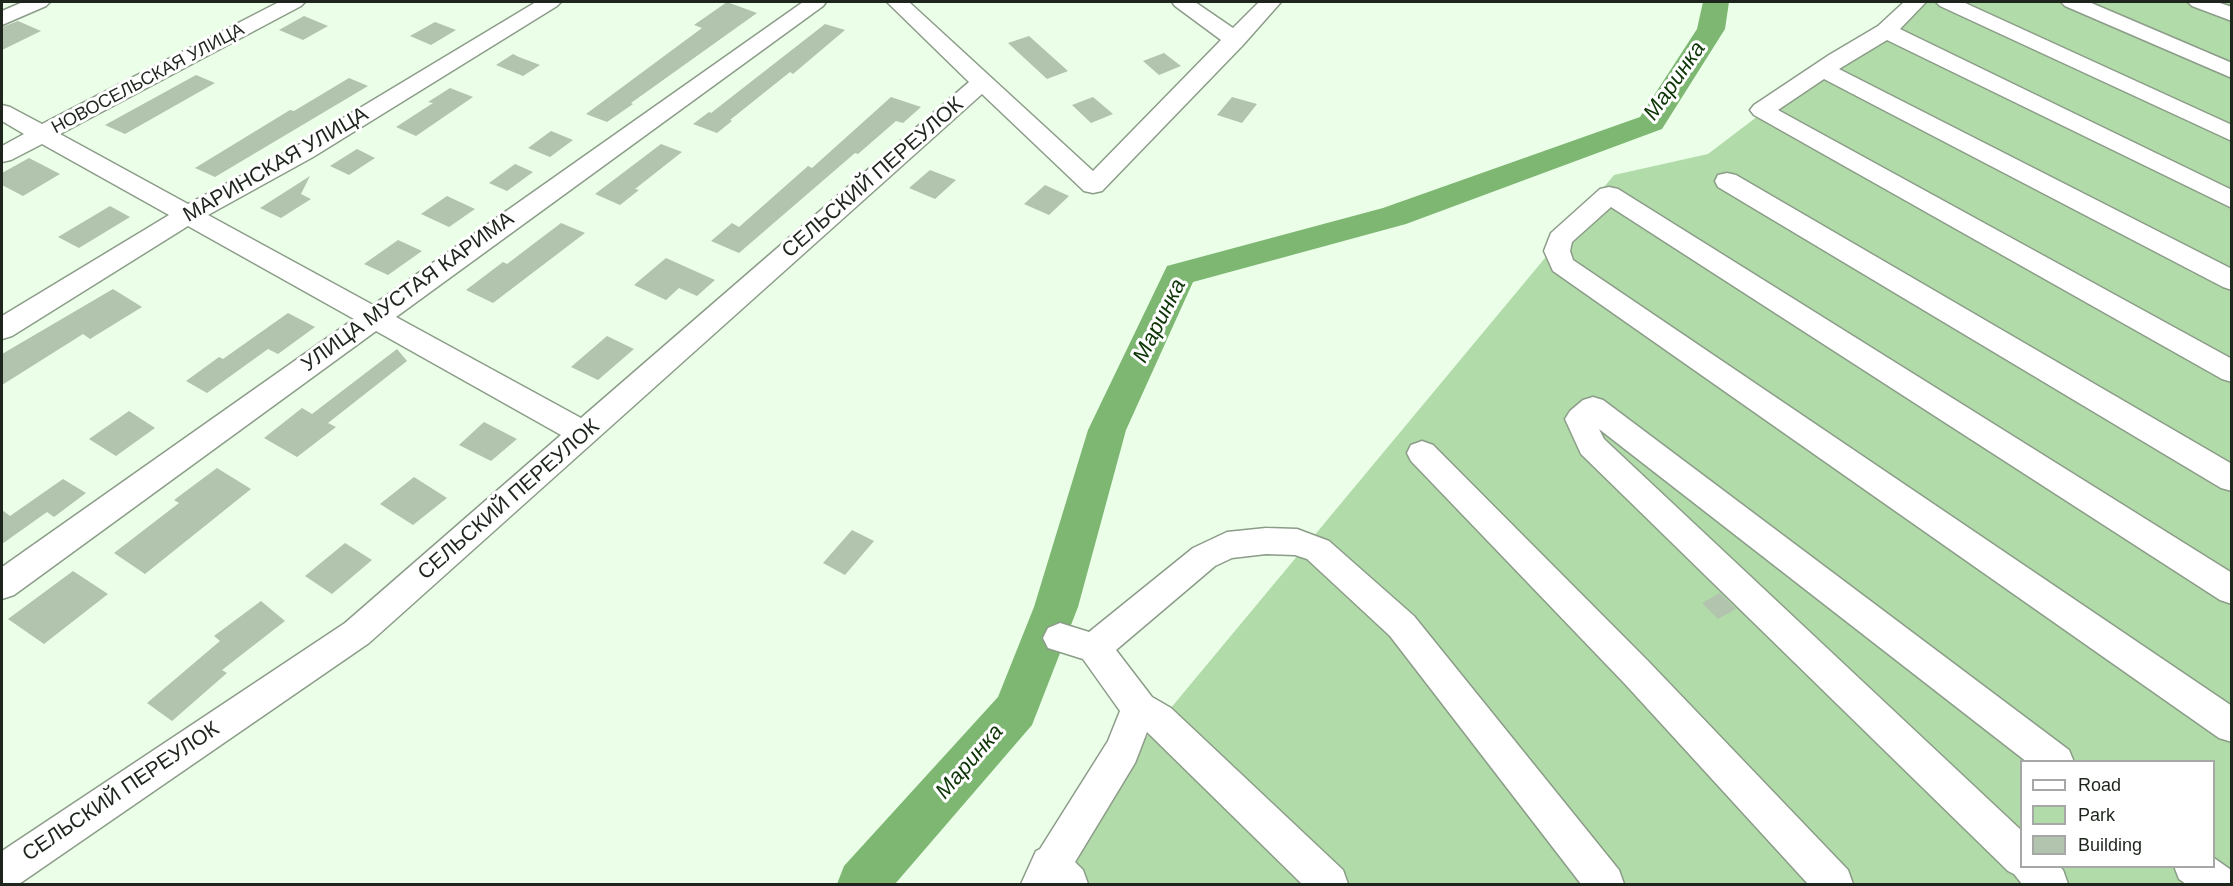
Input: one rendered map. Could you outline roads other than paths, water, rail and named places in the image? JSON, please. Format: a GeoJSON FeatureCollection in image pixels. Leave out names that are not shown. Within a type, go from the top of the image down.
{"type":"FeatureCollection","features":[{"type":"Feature","properties":{"kind":"street"},"geometry":{"type":"LineString","coordinates":[[2,19],[39,2]]}},
{"type":"Feature","properties":{"kind":"street","name":"НОВОСЕЛЬСКАЯ УЛИЦА"},"geometry":{"type":"LineString","coordinates":[[2,155],[294,2]]}},
{"type":"Feature","properties":{"kind":"street","name":"МАРИНСКАЯ УЛИЦА"},"geometry":{"type":"LineString","coordinates":[[2,329],[188,215],[304,152],[550,2]]}},
{"type":"Feature","properties":{"kind":"street","name":"УЛИЦА МУСТАЯ КАРИМА"},"geometry":{"type":"LineString","coordinates":[[2,585],[816,2]]}},
{"type":"Feature","properties":{"kind":"street","name":"СЕЛЬСКИЙ ПЕРЕУЛОК"},"geometry":{"type":"LineString","coordinates":[[897,2],[981,83],[1093,185],[1235,40]]}},
{"type":"Feature","properties":{"kind":"street"},"geometry":{"type":"LineString","coordinates":[[1182,2],[1235,40],[1270,2]]}},
{"type":"Feature","properties":{"kind":"street"},"geometry":{"type":"LineString","coordinates":[[1915,2],[1886,31],[1823,69],[1762,110],[2232,372]]}},
{"type":"Feature","properties":{"kind":"street"},"geometry":{"type":"LineString","coordinates":[[1947,2],[2232,134]]}},
{"type":"Feature","properties":{"kind":"street"},"geometry":{"type":"LineString","coordinates":[[2072,2],[2232,71]]}},
{"type":"Feature","properties":{"kind":"street"},"geometry":{"type":"LineString","coordinates":[[2199,2],[2232,15]]}},
{"type":"Feature","properties":{"kind":"street"},"geometry":{"type":"LineString","coordinates":[[1886,31],[2232,200]]}},
{"type":"Feature","properties":{"kind":"street"},"geometry":{"type":"LineString","coordinates":[[1823,69],[2232,281]]}},
{"type":"Feature","properties":{"kind":"street","name":"СЕЛЬСКИЙ ПЕРЕУЛОК"},"geometry":{"type":"LineString","coordinates":[[2,873],[357,633],[981,83]]}},
{"type":"Feature","properties":{"kind":"street"},"geometry":{"type":"LineString","coordinates":[[2,112],[584,434]]}},
{"type":"Feature","properties":{"kind":"street"},"geometry":{"type":"LineString","coordinates":[[1727,182],[2232,479]]}},
{"type":"Feature","properties":{"kind":"street"},"geometry":{"type":"LineString","coordinates":[[2232,590],[1609,195],[1560,239],[1557,251],[1562,265],[2232,726]]}},
{"type":"Feature","properties":{"kind":"street"},"geometry":{"type":"LineString","coordinates":[[2020,856],[1593,446],[1580,419],[1593,408],[2053,760]]}},
{"type":"Feature","properties":{"kind":"street"},"geometry":{"type":"LineString","coordinates":[[1422,453],[1637,673],[1833,885]]}},
{"type":"Feature","properties":{"kind":"street"},"geometry":{"type":"LineString","coordinates":[[1329,885],[1158,718],[1139,708],[1077,643],[1204,557],[1227,544],[1266,541],[1298,542],[1318,550],[1402,626],[1605,885]]}},
{"type":"Feature","properties":{"kind":"street"},"geometry":{"type":"LineString","coordinates":[[1053,878],[1122,751],[1139,708]]}},
{"type":"Feature","properties":{"kind":"street"},"geometry":{"type":"LineString","coordinates":[[2031,868],[2049,885]]}},
{"type":"Feature","properties":{"kind":"street"},"geometry":{"type":"LineString","coordinates":[[2194,868],[2217,885]]}},
{"type":"Feature","properties":{"kind":"waterway","name":"Маринка"},"geometry":{"type":"LineString","coordinates":[[862,884],[1016,710],[1056,607],[1107,430],[1179,274],[1394,216],[1651,123],[1711,29],[1716,2]]}}]}
